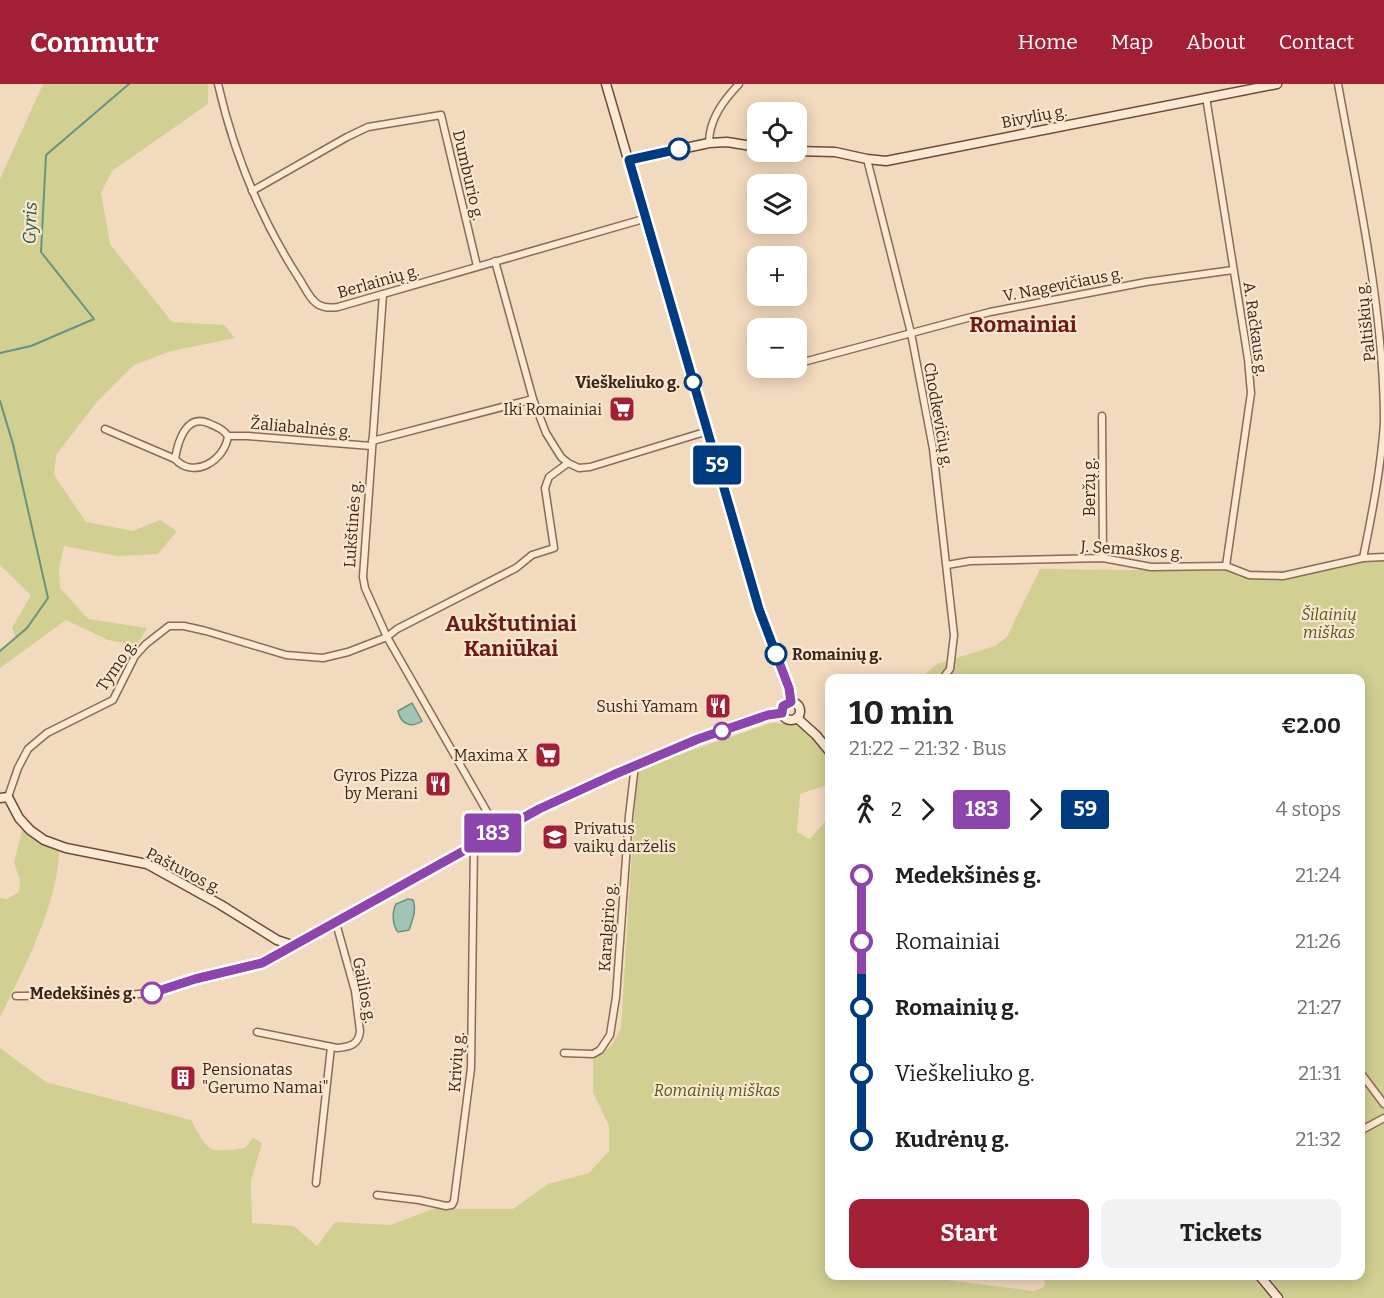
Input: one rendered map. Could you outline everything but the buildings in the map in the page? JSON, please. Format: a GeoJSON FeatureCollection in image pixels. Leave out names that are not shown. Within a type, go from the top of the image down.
{"type":"FeatureCollection","features":[{"type":"Feature","properties":{"kind":"street","name":"Berlainių g."},"geometry":{"type":"LineString","coordinates":[[218,84],[227,125],[257,205],[293,269],[319,305],[338,307],[647,218]]}},
{"type":"Feature","properties":{"kind":"street"},"geometry":{"type":"LineString","coordinates":[[606,84],[647,218],[759,609],[789,688],[791,702]]}},
{"type":"Feature","properties":{"kind":"street"},"geometry":{"type":"LineString","coordinates":[[709,143],[709,133],[715,118],[724,101],[739,84]]}},
{"type":"Feature","properties":{"kind":"street","name":"Bivylių g."},"geometry":{"type":"LineString","coordinates":[[807,151],[836,152],[867,159],[894,159],[1277,84]]}},
{"type":"Feature","properties":{"kind":"street","name":"Paltiškių g."},"geometry":{"type":"LineString","coordinates":[[1338,84],[1375,280],[1383,358],[1383,423],[1369,530],[1363,558]]}},
{"type":"Feature","properties":{"kind":"street","name":"A. Račkaus g."},"geometry":{"type":"LineString","coordinates":[[1206,97],[1248,359],[1251,393],[1226,566]]}},
{"type":"Feature","properties":{"kind":"street","name":"Dumburio g."},"geometry":{"type":"LineString","coordinates":[[252,191],[368,127],[441,116],[477,266]]}},
{"type":"Feature","properties":{"kind":"street"},"geometry":{"type":"LineString","coordinates":[[629,160],[709,143],[727,142],[747,145]]}},
{"type":"Feature","properties":{"kind":"street","name":"Chodkevičių g."},"geometry":{"type":"LineString","coordinates":[[867,159],[911,333],[933,448],[954,646],[950,669],[946,674]]}},
{"type":"Feature","properties":{"kind":"street"},"geometry":{"type":"LineString","coordinates":[[495,261],[533,399],[546,433],[561,457],[568,463],[579,468],[590,467],[708,431]]}},
{"type":"Feature","properties":{"kind":"street","name":"V. Nagevičiaus g."},"geometry":{"type":"LineString","coordinates":[[807,360],[990,312],[1146,282],[1233,270]]}},
{"type":"Feature","properties":{"kind":"street","name":"Lukštinės g."},"geometry":{"type":"LineString","coordinates":[[383,294],[371,443],[363,577],[365,588],[387,637],[498,831]]}},
{"type":"Feature","properties":{"kind":"street"},"geometry":{"type":"LineString","coordinates":[[371,443],[533,399]]}},
{"type":"Feature","properties":{"kind":"street","name":"Beržų g."},"geometry":{"type":"LineString","coordinates":[[1102,416],[1103,558]]}},
{"type":"Feature","properties":{"kind":"street","name":"Žaliabalnės g."},"geometry":{"type":"LineString","coordinates":[[175,459],[183,433],[192,422],[203,421],[222,429],[228,436],[371,443]]}},
{"type":"Feature","properties":{"kind":"street","name":"Žaliabalnės g."},"geometry":{"type":"LineString","coordinates":[[105,429],[175,459],[182,465],[199,468],[215,462],[228,436]]}},
{"type":"Feature","properties":{"kind":"street"},"geometry":{"type":"LineString","coordinates":[[387,637],[397,629],[516,568],[532,555],[554,548],[545,488],[549,477],[568,463]]}},
{"type":"Feature","properties":{"kind":"street","name":"J. Semaškos g."},"geometry":{"type":"LineString","coordinates":[[947,565],[970,561],[1103,558],[1151,567],[1226,566],[1249,575],[1283,576],[1363,558],[1384,557]]}},
{"type":"Feature","properties":{"kind":"street","name":"Tymo g."},"geometry":{"type":"LineString","coordinates":[[4,798],[28,749],[47,734],[113,700],[135,656],[169,626],[184,626],[206,631],[286,655],[323,658],[348,652],[387,637]]}},
{"type":"Feature","properties":{"kind":"street"},"geometry":{"type":"LineString","coordinates":[[791,702],[797,704],[800,709],[797,718],[788,720],[782,713],[783,706],[791,702]]}},
{"type":"Feature","properties":{"kind":"street"},"geometry":{"type":"LineString","coordinates":[[16,996],[128,995],[160,992],[195,979],[262,963],[474,843],[539,809],[636,765],[708,736],[768,715],[782,713]]}},
{"type":"Feature","properties":{"kind":"street"},"geometry":{"type":"LineString","coordinates":[[797,718],[825,740]]}},
{"type":"Feature","properties":{"kind":"street","name":"Karalgirio g."},"geometry":{"type":"LineString","coordinates":[[564,1053],[593,1054],[600,1050],[610,1035],[616,997],[629,816],[636,765]]}},
{"type":"Feature","properties":{"kind":"street","name":"Paštuvos g."},"geometry":{"type":"LineString","coordinates":[[4,798],[30,830],[44,840],[66,848],[147,864],[277,940],[295,946]]}},
{"type":"Feature","properties":{"kind":"street","name":"Krivių g."},"geometry":{"type":"LineString","coordinates":[[377,1195],[446,1206],[452,1205],[454,1201],[471,1068],[474,843]]}},
{"type":"Feature","properties":{"kind":"street","name":"Gailios g."},"geometry":{"type":"LineString","coordinates":[[331,1047],[351,1046],[359,1037],[360,1031],[355,991],[336,923]]}},
{"type":"Feature","properties":{"kind":"street"},"geometry":{"type":"LineString","coordinates":[[257,1032],[331,1047],[316,1183]]}},
{"type":"Feature","properties":{"kind":"street"},"geometry":{"type":"LineString","coordinates":[[1365,1079],[1384,1104]]}},
{"type":"Feature","properties":{"kind":"street"},"geometry":{"type":"LineString","coordinates":[[1365,1128],[1384,1118]]}},
{"type":"Feature","properties":{"kind":"street"},"geometry":{"type":"LineString","coordinates":[[1263,1280],[1278,1298]]}},
{"type":"Feature","properties":{"kind":"green space"},"geometry":{"type":"Polygon","coordinates":[[[43,84],[208,84],[208,104],[112,171],[101,193],[110,244],[172,322],[224,325],[235,338],[171,351],[134,365],[96,403],[56,455],[54,475],[86,522],[133,531],[160,520],[177,531],[158,554],[117,556],[64,546],[59,569],[60,588],[88,619],[147,628],[137,645],[108,640],[66,620],[0,668],[0,649],[16,638],[12,628],[31,595],[0,565],[0,179],[43,84]]]}},
{"type":"Feature","properties":{"kind":"green space","name":"Šilainių miškas"},"geometry":{"type":"Polygon","coordinates":[[[1371,560],[1384,560],[1384,1298],[1285,1298],[1272,1280],[1365,1280],[1365,674],[926,674],[937,664],[995,646],[1007,637],[1040,569],[1319,570],[1371,560]]]}},
{"type":"Feature","properties":{"kind":"green space","name":"Romainių miškas"},"geometry":{"type":"Polygon","coordinates":[[[771,723],[792,724],[811,733],[825,753],[825,786],[800,794],[797,832],[810,839],[825,822],[825,1280],[946,1280],[1033,1291],[1042,1288],[1045,1285],[1044,1280],[1255,1280],[1271,1298],[0,1298],[0,1048],[46,1082],[191,1120],[206,1145],[216,1150],[245,1148],[253,1138],[262,1143],[251,1181],[252,1223],[294,1226],[317,1246],[335,1222],[390,1225],[433,1209],[513,1209],[548,1184],[589,1173],[609,1151],[609,1126],[593,1092],[593,1060],[612,1045],[621,1028],[637,769],[771,723]]]}},
{"type":"Feature","properties":{"kind":"green space"},"geometry":{"type":"Polygon","coordinates":[[[22,830],[59,851],[57,871],[53,892],[38,936],[0,1017],[0,898],[7,899],[19,892],[20,880],[14,863],[22,830]]]}},
{"type":"Feature","properties":{"kind":"shaded area"},"geometry":{"type":"Polygon","coordinates":[[[412,703],[422,721],[411,725],[404,722],[398,711],[412,703]]]}},
{"type":"Feature","properties":{"kind":"shaded area"},"geometry":{"type":"Polygon","coordinates":[[[408,899],[413,900],[414,904],[413,919],[409,930],[398,932],[393,915],[395,907],[396,904],[408,899]]]}},
{"type":"Feature","properties":{"kind":"waterway","name":"Gyris"},"geometry":{"type":"LineString","coordinates":[[0,353],[31,346],[94,319],[41,252],[46,155],[129,84]]}},
{"type":"Feature","properties":{"kind":"waterway"},"geometry":{"type":"LineString","coordinates":[[0,401],[13,444],[48,598],[27,628],[0,651]]}},
{"type":"Feature","properties":{"kind":"bus line","name":"59"},"geometry":{"type":"LineString","coordinates":[[679,149],[629,160],[759,609],[776,654]]}},
{"type":"Feature","properties":{"kind":"bus line","name":"183"},"geometry":{"type":"LineString","coordinates":[[152,993],[195,979],[262,963],[474,843],[539,809],[698,739],[768,715],[782,713],[783,706],[791,702],[789,688],[776,654]]}},
{"type":"Feature","properties":{"kind":"place","name":"Vieškeliuko g."},"geometry":{"type":"Point","coordinates":[693,382]}},
{"type":"Feature","properties":{"kind":"place","name":"Iki Romainiai"},"geometry":{"type":"Point","coordinates":[622,409]}},
{"type":"Feature","properties":{"kind":"place","name":"Romainių g."},"geometry":{"type":"Point","coordinates":[776,654]}},
{"type":"Feature","properties":{"kind":"place","name":"Sushi Yamam"},"geometry":{"type":"Point","coordinates":[718,706]}},
{"type":"Feature","properties":{"kind":"place","name":"Maxima X"},"geometry":{"type":"Point","coordinates":[548,755]}},
{"type":"Feature","properties":{"kind":"place","name":"Gyros Pizza by Merani"},"geometry":{"type":"Point","coordinates":[438,784]}},
{"type":"Feature","properties":{"kind":"place","name":"Privatus vaikų darželis"},"geometry":{"type":"Point","coordinates":[555,837]}},
{"type":"Feature","properties":{"kind":"place","name":"Medekšinės g."},"geometry":{"type":"Point","coordinates":[152,993]}},
{"type":"Feature","properties":{"kind":"place","name":"Pensionatas \"Gerumo Namai\""},"geometry":{"type":"Point","coordinates":[183,1078]}},
{"type":"Feature","properties":{"kind":"district","name":"Romainiai"},"geometry":{"type":"Point","coordinates":[1023,324]}},
{"type":"Feature","properties":{"kind":"district","name":"Aukštutiniai Kaniūkai"},"geometry":{"type":"Point","coordinates":[511,636]}}]}
